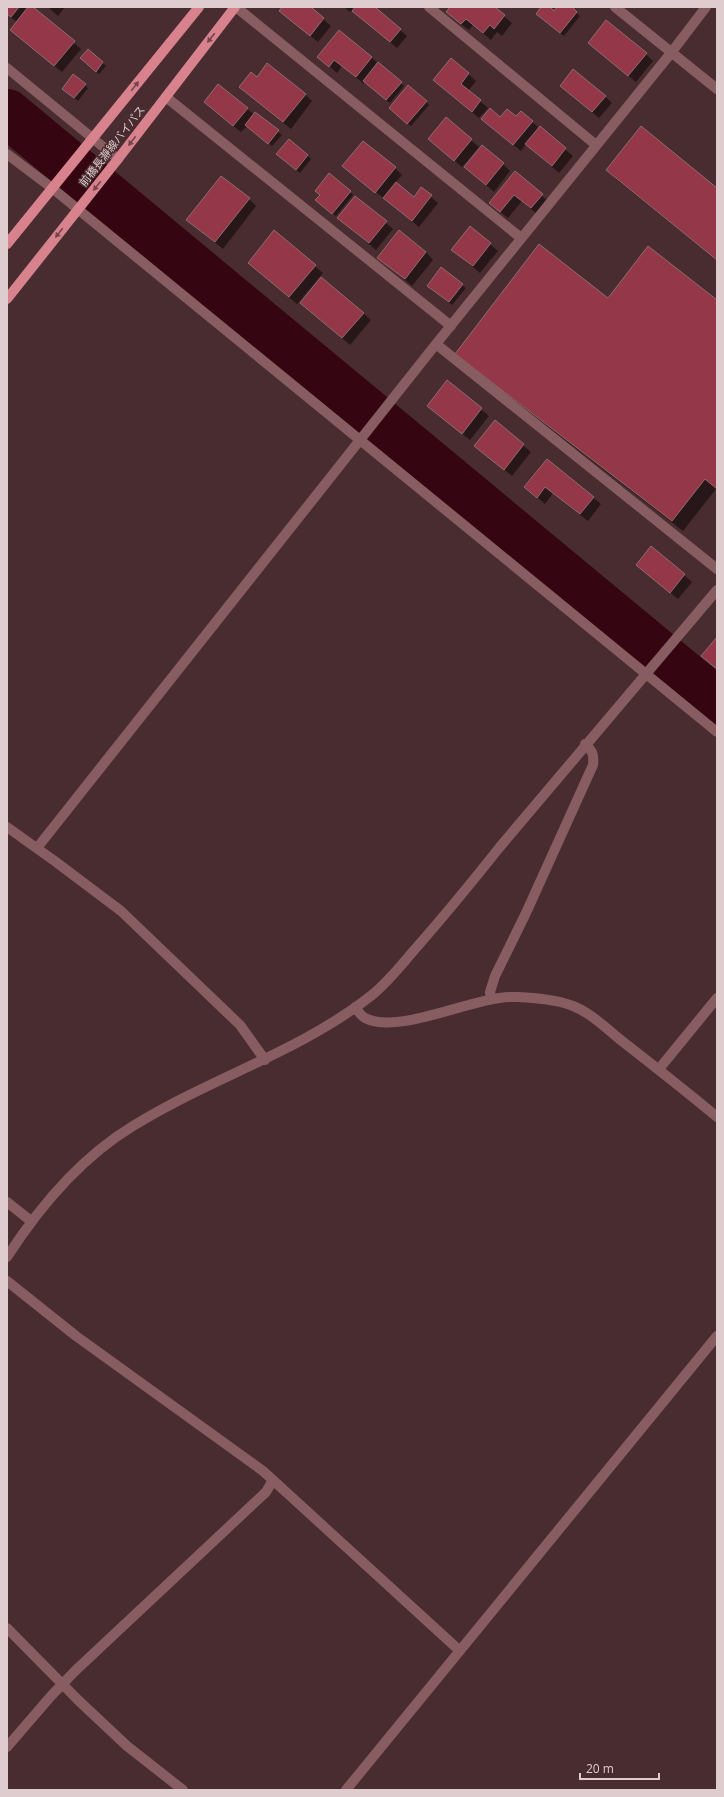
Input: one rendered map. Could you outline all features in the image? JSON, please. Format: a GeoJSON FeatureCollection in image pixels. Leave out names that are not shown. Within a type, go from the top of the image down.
{"type":"FeatureCollection","features":[{"type":"Feature","properties":{"kind":"main road","name":"前橋長瀞線バイパス"},"geometry":{"type":"LineString","coordinates":[[7,244],[199,7]]}},
{"type":"Feature","properties":{"kind":"main road","name":"前橋長瀞線バイパス"},"geometry":{"type":"LineString","coordinates":[[7,299],[110,170],[236,7]]}},
{"type":"Feature","properties":{"kind":"street"},"geometry":{"type":"LineString","coordinates":[[236,7],[521,238]]}},
{"type":"Feature","properties":{"kind":"street"},"geometry":{"type":"LineString","coordinates":[[429,7],[596,145]]}},
{"type":"Feature","properties":{"kind":"street"},"geometry":{"type":"LineString","coordinates":[[615,7],[717,90]]}},
{"type":"Feature","properties":{"kind":"street"},"geometry":{"type":"LineString","coordinates":[[37,848],[436,344],[671,53],[706,7]]}},
{"type":"Feature","properties":{"kind":"street"},"geometry":{"type":"LineString","coordinates":[[7,68],[118,159]]}},
{"type":"Feature","properties":{"kind":"street"},"geometry":{"type":"LineString","coordinates":[[166,97],[451,326]]}},
{"type":"Feature","properties":{"kind":"street"},"geometry":{"type":"LineString","coordinates":[[7,154],[55,185],[648,671],[717,732]]}},
{"type":"Feature","properties":{"kind":"street"},"geometry":{"type":"LineString","coordinates":[[436,344],[717,569]]}},
{"type":"Feature","properties":{"kind":"street"},"geometry":{"type":"LineString","coordinates":[[7,1257],[31,1221],[64,1182],[89,1159],[122,1133],[186,1096],[265,1060],[355,1007],[373,993],[405,960],[585,744],[717,590]]}},
{"type":"Feature","properties":{"kind":"street"},"geometry":{"type":"LineString","coordinates":[[491,999],[490,992],[495,976],[526,913],[593,765],[594,756],[592,750],[585,744]]}},
{"type":"Feature","properties":{"kind":"street"},"geometry":{"type":"LineString","coordinates":[[7,827],[37,848],[120,912],[240,1025],[265,1060]]}},
{"type":"Feature","properties":{"kind":"street"},"geometry":{"type":"LineString","coordinates":[[355,1007],[363,1018],[374,1022],[386,1023],[419,1018],[491,999],[510,997],[536,998],[573,1006],[597,1021],[659,1069],[717,1117]]}},
{"type":"Feature","properties":{"kind":"street"},"geometry":{"type":"LineString","coordinates":[[659,1069],[717,998]]}},
{"type":"Feature","properties":{"kind":"street"},"geometry":{"type":"LineString","coordinates":[[7,1202],[31,1221]]}},
{"type":"Feature","properties":{"kind":"street"},"geometry":{"type":"LineString","coordinates":[[7,1281],[76,1336],[273,1480],[460,1650]]}},
{"type":"Feature","properties":{"kind":"street"},"geometry":{"type":"LineString","coordinates":[[346,1790],[717,1336]]}},
{"type":"Feature","properties":{"kind":"street"},"geometry":{"type":"LineString","coordinates":[[7,1747],[63,1683],[266,1492],[273,1480]]}},
{"type":"Feature","properties":{"kind":"street"},"geometry":{"type":"LineString","coordinates":[[7,1628],[63,1683],[78,1700],[127,1746],[183,1790]]}},
{"type":"Feature","properties":{"kind":"building"},"geometry":{"type":"Polygon","coordinates":[[[7,7],[19,7],[11,17],[7,14],[7,7]]]}},
{"type":"Feature","properties":{"kind":"building"},"geometry":{"type":"Polygon","coordinates":[[[28,7],[33,7],[75,41],[54,66],[10,30],[28,7]]]}},
{"type":"Feature","properties":{"kind":"building"},"geometry":{"type":"Polygon","coordinates":[[[282,7],[311,7],[324,18],[310,36],[279,11],[282,7]]]}},
{"type":"Feature","properties":{"kind":"building"},"geometry":{"type":"Polygon","coordinates":[[[355,7],[375,7],[401,29],[390,42],[352,11],[355,7]]]}},
{"type":"Feature","properties":{"kind":"building"},"geometry":{"type":"Polygon","coordinates":[[[450,7],[495,7],[505,15],[494,29],[490,25],[483,33],[466,19],[461,24],[446,12],[450,7]]]}},
{"type":"Feature","properties":{"kind":"building"},"geometry":{"type":"Polygon","coordinates":[[[541,7],[550,7],[554,11],[557,7],[572,7],[577,12],[560,33],[536,14],[541,7]]]}},
{"type":"Feature","properties":{"kind":"building"},"geometry":{"type":"Polygon","coordinates":[[[606,20],[647,53],[628,76],[588,43],[606,20]]]}},
{"type":"Feature","properties":{"kind":"building"},"geometry":{"type":"Polygon","coordinates":[[[339,30],[372,57],[356,77],[334,60],[329,67],[317,57],[339,30]]]}},
{"type":"Feature","properties":{"kind":"building"},"geometry":{"type":"Polygon","coordinates":[[[88,49],[103,62],[96,72],[80,58],[88,49]]]}},
{"type":"Feature","properties":{"kind":"building"},"geometry":{"type":"Polygon","coordinates":[[[451,58],[469,73],[461,84],[481,100],[472,112],[433,80],[451,58]]]}},
{"type":"Feature","properties":{"kind":"building"},"geometry":{"type":"Polygon","coordinates":[[[378,62],[402,82],[386,100],[363,81],[378,62]]]}},
{"type":"Feature","properties":{"kind":"building"},"geometry":{"type":"Polygon","coordinates":[[[267,63],[306,94],[283,122],[239,87],[251,72],[257,77],[267,63]]]}},
{"type":"Feature","properties":{"kind":"building"},"geometry":{"type":"Polygon","coordinates":[[[573,69],[606,96],[592,112],[560,86],[573,69]]]}},
{"type":"Feature","properties":{"kind":"building"},"geometry":{"type":"Polygon","coordinates":[[[73,74],[86,84],[74,98],[62,89],[73,74]]]}},
{"type":"Feature","properties":{"kind":"building"},"geometry":{"type":"Polygon","coordinates":[[[218,84],[248,108],[233,126],[204,102],[218,84]]]}},
{"type":"Feature","properties":{"kind":"building"},"geometry":{"type":"Polygon","coordinates":[[[408,85],[427,101],[407,124],[389,108],[408,85]]]}},
{"type":"Feature","properties":{"kind":"building"},"geometry":{"type":"Polygon","coordinates":[[[490,108],[500,117],[507,109],[516,116],[521,111],[533,121],[513,145],[481,119],[490,108]]]}},
{"type":"Feature","properties":{"kind":"building"},"geometry":{"type":"Polygon","coordinates":[[[255,112],[279,130],[268,144],[245,125],[255,112]]]}},
{"type":"Feature","properties":{"kind":"building"},"geometry":{"type":"Polygon","coordinates":[[[446,117],[472,139],[454,161],[428,139],[446,117]]]}},
{"type":"Feature","properties":{"kind":"building"},"geometry":{"type":"Polygon","coordinates":[[[540,126],[566,148],[552,166],[525,144],[540,126]]]}},
{"type":"Feature","properties":{"kind":"building"},"geometry":{"type":"Polygon","coordinates":[[[641,126],[717,188],[717,260],[606,170],[641,126]]]}},
{"type":"Feature","properties":{"kind":"building"},"geometry":{"type":"Polygon","coordinates":[[[289,139],[308,155],[296,170],[276,154],[289,139]]]}},
{"type":"Feature","properties":{"kind":"building"},"geometry":{"type":"Polygon","coordinates":[[[363,141],[396,167],[375,193],[342,166],[363,141]]]}},
{"type":"Feature","properties":{"kind":"building"},"geometry":{"type":"Polygon","coordinates":[[[482,145],[504,163],[486,185],[464,167],[482,145]]]}},
{"type":"Feature","properties":{"kind":"building"},"geometry":{"type":"Polygon","coordinates":[[[515,171],[543,194],[531,208],[514,195],[500,212],[489,203],[515,171]]]}},
{"type":"Feature","properties":{"kind":"building"},"geometry":{"type":"Polygon","coordinates":[[[329,173],[351,191],[332,214],[315,200],[320,195],[315,191],[329,173]]]}},
{"type":"Feature","properties":{"kind":"building"},"geometry":{"type":"Polygon","coordinates":[[[221,176],[250,198],[215,242],[186,220],[221,176]]]}},
{"type":"Feature","properties":{"kind":"building"},"geometry":{"type":"Polygon","coordinates":[[[396,182],[414,197],[421,187],[432,195],[412,221],[383,198],[396,182]]]}},
{"type":"Feature","properties":{"kind":"building"},"geometry":{"type":"Polygon","coordinates":[[[355,196],[387,221],[369,243],[337,218],[355,196]]]}},
{"type":"Feature","properties":{"kind":"building"},"geometry":{"type":"Polygon","coordinates":[[[470,226],[491,243],[473,266],[451,250],[470,226]]]}},
{"type":"Feature","properties":{"kind":"building"},"geometry":{"type":"Polygon","coordinates":[[[274,230],[316,265],[289,297],[248,263],[274,230]]]}},
{"type":"Feature","properties":{"kind":"building"},"geometry":{"type":"Polygon","coordinates":[[[399,230],[426,252],[405,279],[377,258],[399,230]]]}},
{"type":"Feature","properties":{"kind":"building"},"geometry":{"type":"Polygon","coordinates":[[[539,244],[608,298],[648,246],[717,300],[717,489],[705,479],[672,521],[455,354],[539,244]]]}},
{"type":"Feature","properties":{"kind":"building"},"geometry":{"type":"Polygon","coordinates":[[[441,267],[463,284],[449,302],[427,286],[441,267]]]}},
{"type":"Feature","properties":{"kind":"building"},"geometry":{"type":"Polygon","coordinates":[[[321,277],[364,313],[342,338],[300,303],[321,277]]]}},
{"type":"Feature","properties":{"kind":"building"},"geometry":{"type":"Polygon","coordinates":[[[447,380],[482,408],[462,434],[427,406],[447,380]]]}},
{"type":"Feature","properties":{"kind":"building"},"geometry":{"type":"Polygon","coordinates":[[[495,420],[524,444],[504,470],[474,446],[495,420]]]}},
{"type":"Feature","properties":{"kind":"building"},"geometry":{"type":"Polygon","coordinates":[[[547,459],[594,497],[580,514],[545,487],[537,498],[524,487],[547,459]]]}},
{"type":"Feature","properties":{"kind":"building"},"geometry":{"type":"Polygon","coordinates":[[[651,546],[685,574],[670,593],[636,565],[651,546]]]}},
{"type":"Feature","properties":{"kind":"building"},"geometry":{"type":"Polygon","coordinates":[[[717,637],[717,669],[701,656],[717,637]]]}},
{"type":"Feature","properties":{"kind":"waterway"},"geometry":{"type":"LineString","coordinates":[[7,113],[717,702]]}}]}
